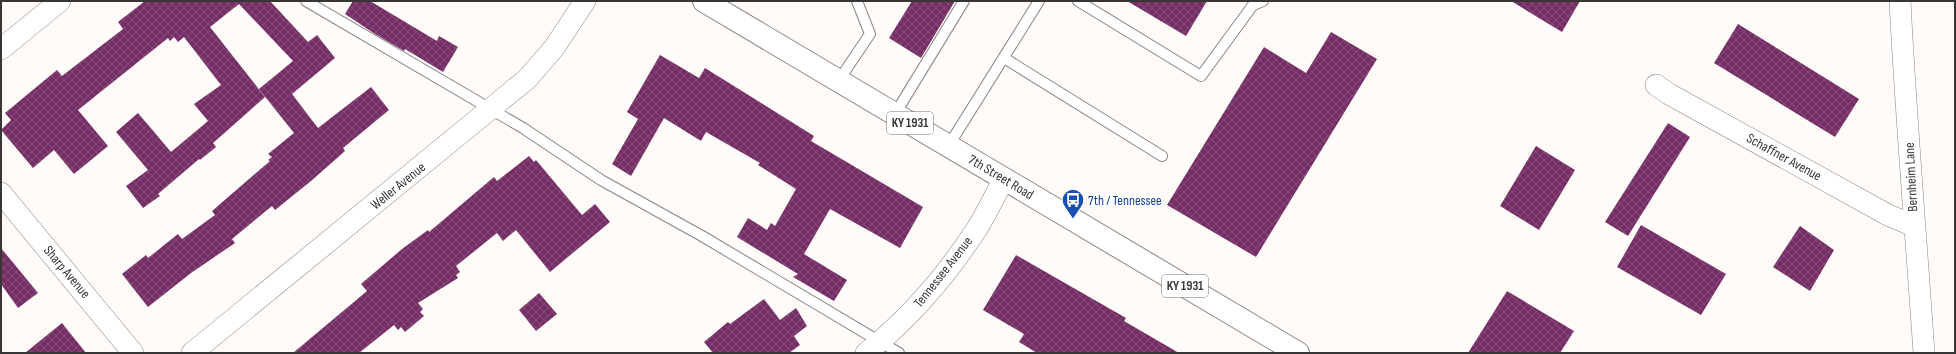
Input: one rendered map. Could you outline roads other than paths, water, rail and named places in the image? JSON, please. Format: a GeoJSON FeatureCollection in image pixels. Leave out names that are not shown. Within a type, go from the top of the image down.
{"type":"FeatureCollection","features":[{"type":"Feature","properties":{"kind":"main road","name":"7th Street Road"},"geometry":{"type":"LineString","coordinates":[[704,1],[1298,353]]}},
{"type":"Feature","properties":{"kind":"street"},"geometry":{"type":"LineString","coordinates":[[1,50],[60,1]]}},
{"type":"Feature","properties":{"kind":"street","name":"Weller Avenue"},"geometry":{"type":"LineString","coordinates":[[192,353],[492,110],[527,79],[554,48],[585,1]]}},
{"type":"Feature","properties":{"kind":"street","name":"Bernheim Lane"},"geometry":{"type":"LineString","coordinates":[[1900,1],[1914,226],[1924,353]]}},
{"type":"Feature","properties":{"kind":"street","name":"Schaffner Avenue"},"geometry":{"type":"LineString","coordinates":[[1656,85],[1669,94],[1881,211],[1914,226]]}},
{"type":"Feature","properties":{"kind":"street","name":"Tennessee Avenue"},"geometry":{"type":"LineString","coordinates":[[873,347],[915,308],[945,274],[978,227],[1004,179]]}},
{"type":"Feature","properties":{"kind":"street","name":"Sharp Avenue"},"geometry":{"type":"LineString","coordinates":[[1,193],[133,353]]}},
{"type":"Feature","properties":{"kind":"lane"},"geometry":{"type":"LineString","coordinates":[[306,1],[523,128],[601,180],[702,236],[873,347],[899,353]]}},
{"type":"Feature","properties":{"kind":"lane"},"geometry":{"type":"LineString","coordinates":[[838,80],[870,34],[857,1]]}},
{"type":"Feature","properties":{"kind":"lane"},"geometry":{"type":"LineString","coordinates":[[895,114],[964,1]]}},
{"type":"Feature","properties":{"kind":"lane"},"geometry":{"type":"LineString","coordinates":[[949,145],[1039,1]]}},
{"type":"Feature","properties":{"kind":"lane"},"geometry":{"type":"LineString","coordinates":[[1078,1],[1201,76],[1253,5],[1263,1]]}},
{"type":"Feature","properties":{"kind":"lane"},"geometry":{"type":"LineString","coordinates":[[1004,58],[1162,156]]}},
{"type":"Feature","properties":{"kind":"place","name":"7th / Tennessee"},"geometry":{"type":"Point","coordinates":[1073,220]}}]}
